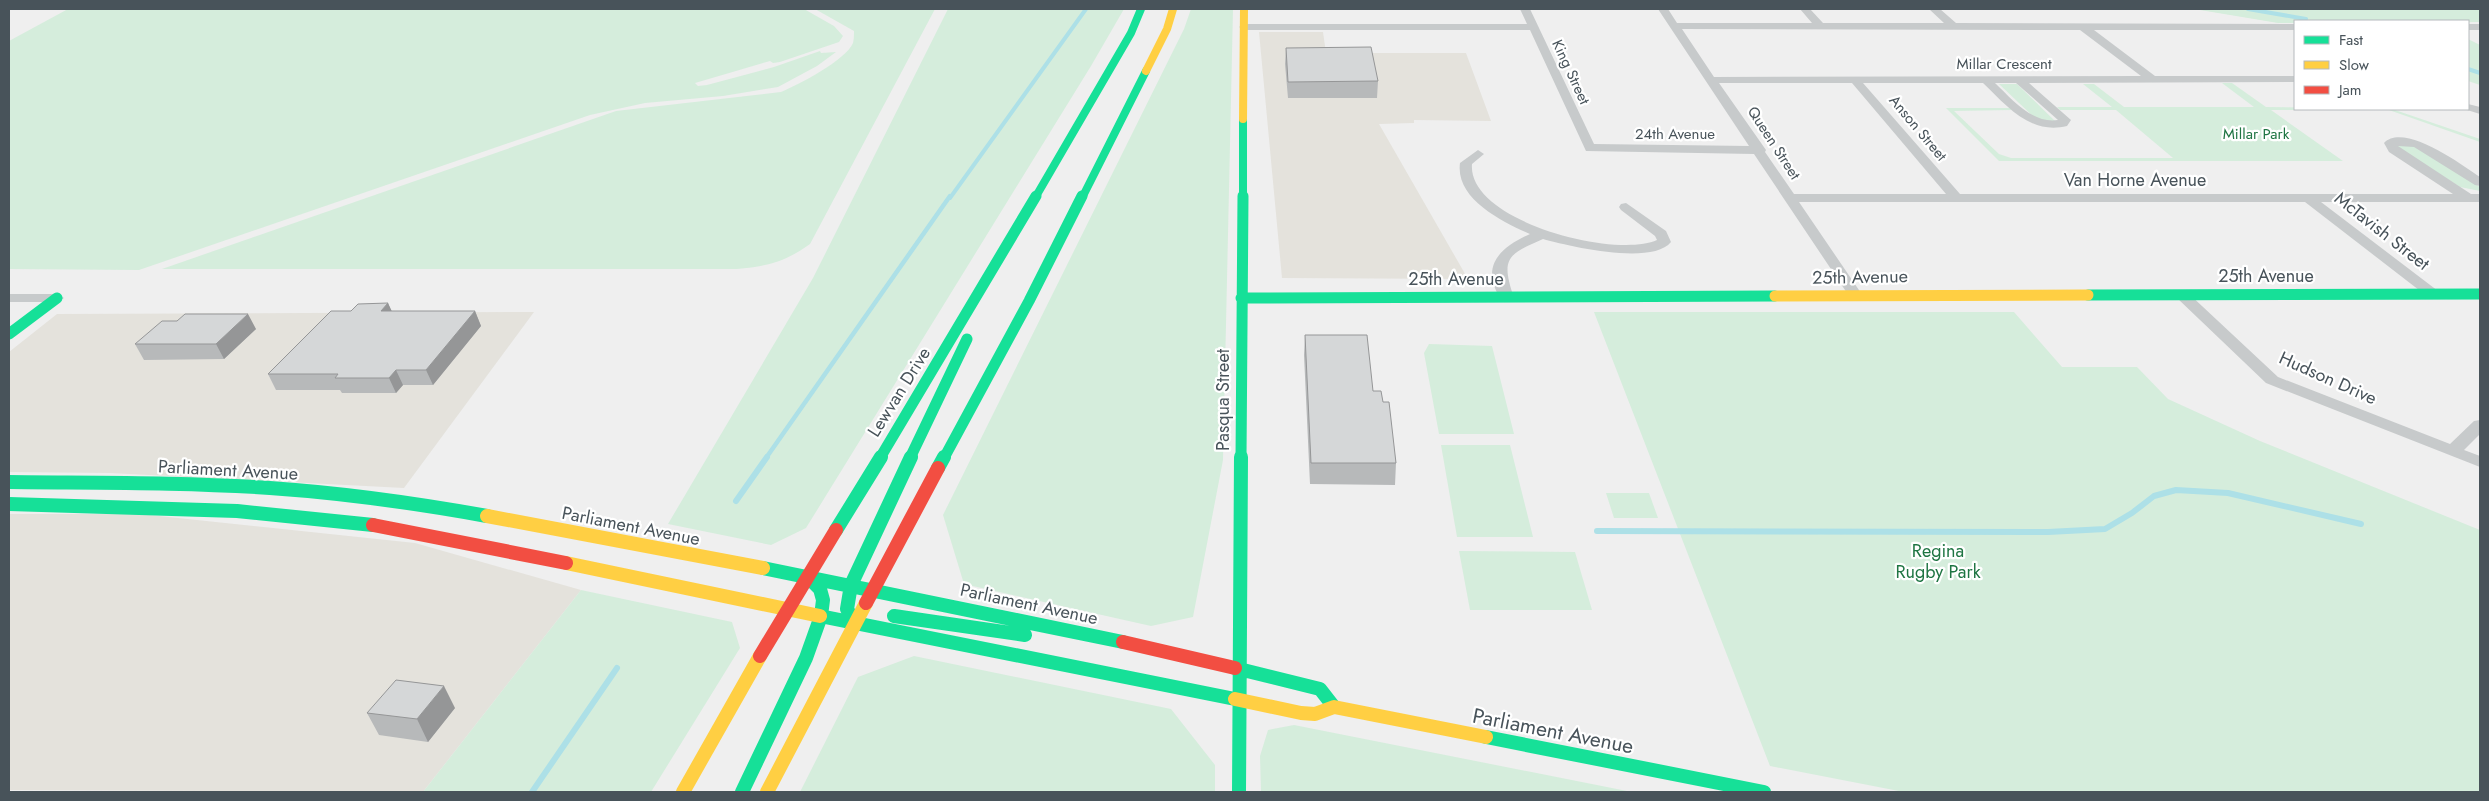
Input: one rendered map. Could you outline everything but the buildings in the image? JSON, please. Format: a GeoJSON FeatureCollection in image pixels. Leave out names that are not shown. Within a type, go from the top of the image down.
{"type":"FeatureCollection","features":[{"type":"Feature","properties":{"kind":"main road","name":"Lewvan Drive"},"geometry":{"type":"LineString","coordinates":[[683,792],[786,610],[1001,257],[1131,33],[1141,9]]}},
{"type":"Feature","properties":{"kind":"main road"},"geometry":{"type":"LineString","coordinates":[[870,612],[872,589],[1029,301],[1167,29],[1173,9]]}},
{"type":"Feature","properties":{"kind":"main road","name":"Pasqua Street"},"geometry":{"type":"LineString","coordinates":[[1238,792],[1244,9]]}},
{"type":"Feature","properties":{"kind":"main road"},"geometry":{"type":"LineString","coordinates":[[854,622],[847,609],[851,585],[884,510],[944,391],[1001,257]]}},
{"type":"Feature","properties":{"kind":"main road","name":"25th Avenue"},"geometry":{"type":"LineString","coordinates":[[1241,298],[2480,294]]}},
{"type":"Feature","properties":{"kind":"main road"},"geometry":{"type":"LineString","coordinates":[[9,334],[57,298]]}},
{"type":"Feature","properties":{"kind":"main road","name":"Parliament Avenue"},"geometry":{"type":"LineString","coordinates":[[9,482],[155,483],[272,488],[368,498],[451,510],[872,589],[1238,668],[1320,689],[1334,707]]}},
{"type":"Feature","properties":{"kind":"main road","name":"Parliament Avenue"},"geometry":{"type":"LineString","coordinates":[[9,504],[144,505],[238,510],[321,518],[423,532],[786,610],[822,612],[854,622],[1308,714],[1334,707],[1764,792]]}},
{"type":"Feature","properties":{"kind":"main road"},"geometry":{"type":"LineString","coordinates":[[742,792],[806,658],[822,612],[823,600],[820,589],[807,576]]}},
{"type":"Feature","properties":{"kind":"main road"},"geometry":{"type":"LineString","coordinates":[[822,612],[847,609],[1182,656]]}},
{"type":"Feature","properties":{"kind":"main road"},"geometry":{"type":"LineString","coordinates":[[767,792],[854,622],[870,612]]}},
{"type":"Feature","properties":{"kind":"main road","name":"Parliament Avenue"},"geometry":{"type":"LineString","coordinates":[[995,650],[1052,652],[1205,681]]}},
{"type":"Feature","properties":{"kind":"main road"},"geometry":{"type":"LineString","coordinates":[[1223,680],[1238,668]]}},
{"type":"Feature","properties":{"kind":"street","name":"King Street"},"geometry":{"type":"LineString","coordinates":[[1525,9],[1590,148]]}},
{"type":"Feature","properties":{"kind":"street","name":"Queen Street"},"geometry":{"type":"LineString","coordinates":[[1663,9],[1760,150],[1856,296]]}},
{"type":"Feature","properties":{"kind":"street"},"geometry":{"type":"LineString","coordinates":[[1805,9],[1820,26]]}},
{"type":"Feature","properties":{"kind":"street"},"geometry":{"type":"LineString","coordinates":[[1934,9],[1953,26]]}},
{"type":"Feature","properties":{"kind":"street"},"geometry":{"type":"LineString","coordinates":[[1676,26],[2294,27]]}},
{"type":"Feature","properties":{"kind":"street"},"geometry":{"type":"LineString","coordinates":[[2082,26],[2152,78]]}},
{"type":"Feature","properties":{"kind":"street"},"geometry":{"type":"LineString","coordinates":[[1244,27],[1534,27]]}},
{"type":"Feature","properties":{"kind":"street","name":"Anson Street"},"geometry":{"type":"LineString","coordinates":[[1854,79],[1956,198]]}},
{"type":"Feature","properties":{"kind":"street"},"geometry":{"type":"LineString","coordinates":[[1985,79],[2033,122],[2046,126],[2063,123],[2065,120],[2018,79]]}},
{"type":"Feature","properties":{"kind":"street","name":"Millar Crescent"},"geometry":{"type":"LineString","coordinates":[[1712,80],[2294,79]]}},
{"type":"Feature","properties":{"kind":"street"},"geometry":{"type":"LineString","coordinates":[[2474,198],[2393,149],[2390,143],[2418,144],[2480,182]]}},
{"type":"Feature","properties":{"kind":"street","name":"24th Avenue"},"geometry":{"type":"LineString","coordinates":[[1590,148],[1760,150]]}},
{"type":"Feature","properties":{"kind":"street"},"geometry":{"type":"LineString","coordinates":[[1478,154],[1466,163],[1465,173],[1468,183],[1496,211],[1542,234],[1589,245],[1620,249],[1656,248],[1664,242],[1661,234],[1626,207]]}},
{"type":"Feature","properties":{"kind":"street","name":"Van Horne Avenue"},"geometry":{"type":"LineString","coordinates":[[1790,198],[2474,198]]}},
{"type":"Feature","properties":{"kind":"street","name":"McTavish Street"},"geometry":{"type":"LineString","coordinates":[[2308,198],[2433,294]]}},
{"type":"Feature","properties":{"kind":"street"},"geometry":{"type":"LineString","coordinates":[[1507,298],[1498,269],[1501,260],[1519,245],[1542,234]]}},
{"type":"Feature","properties":{"kind":"street","name":"Hudson Drive"},"geometry":{"type":"LineString","coordinates":[[2182,295],[2272,380],[2480,462]]}},
{"type":"Feature","properties":{"kind":"street"},"geometry":{"type":"LineString","coordinates":[[9,298],[57,298]]}},
{"type":"Feature","properties":{"kind":"street"},"geometry":{"type":"LineString","coordinates":[[2453,451],[2480,424]]}},
{"type":"Feature","properties":{"kind":"shaded area"},"geometry":{"type":"Polygon","coordinates":[[[1259,32],[1323,32],[1326,53],[1466,53],[1491,121],[1414,120],[1414,123],[1379,124],[1468,279],[1282,278],[1259,32]]]}},
{"type":"Feature","properties":{"kind":"shaded area"},"geometry":{"type":"Polygon","coordinates":[[[534,312],[404,488],[110,473],[9,472],[9,352],[57,314],[534,312]]]}},
{"type":"Feature","properties":{"kind":"shaded area"},"geometry":{"type":"Polygon","coordinates":[[[9,514],[140,514],[415,543],[581,590],[423,792],[9,790],[9,514]]]}},
{"type":"Feature","properties":{"kind":"green space"},"geometry":{"type":"Polygon","coordinates":[[[68,9],[804,9],[834,26],[843,36],[839,42],[780,62],[773,63],[770,61],[695,83],[698,86],[707,85],[774,67],[820,51],[821,53],[836,52],[817,66],[778,87],[723,96],[645,103],[590,115],[139,270],[9,269],[9,41],[68,9]]]}},
{"type":"Feature","properties":{"kind":"green space"},"geometry":{"type":"Polygon","coordinates":[[[815,9],[935,9],[810,244],[784,259],[767,265],[737,269],[162,269],[616,111],[781,92],[832,64],[849,50],[853,43],[854,31],[815,9]]]}},
{"type":"Feature","properties":{"kind":"green space"},"geometry":{"type":"Polygon","coordinates":[[[948,9],[1124,9],[1091,66],[806,528],[771,545],[668,524],[813,278],[948,9]]]}},
{"type":"Feature","properties":{"kind":"green space"},"geometry":{"type":"Polygon","coordinates":[[[1191,9],[1233,9],[1223,460],[1193,617],[1151,626],[964,584],[943,515],[1184,29],[1191,9]]]}},
{"type":"Feature","properties":{"kind":"green space"},"geometry":{"type":"Polygon","coordinates":[[[2194,9],[2480,9],[2480,22],[2469,22],[2469,20],[2294,20],[2294,23],[2278,23],[2194,9]]]}},
{"type":"Feature","properties":{"kind":"green space"},"geometry":{"type":"Polygon","coordinates":[[[2469,40],[2480,45],[2480,85],[2469,81],[2469,40]]]}},
{"type":"Feature","properties":{"kind":"green space","name":"Millar Park"},"geometry":{"type":"Polygon","coordinates":[[[2222,83],[2232,83],[2266,107],[2294,107],[2294,110],[2271,110],[2343,161],[1999,161],[1946,108],[2010,108],[2012,110],[1954,111],[1999,154],[2011,158],[2173,158],[2116,110],[2060,110],[2057,107],[2112,107],[2083,84],[2094,84],[2124,107],[2254,107],[2222,83]]]}},
{"type":"Feature","properties":{"kind":"green space"},"geometry":{"type":"Polygon","coordinates":[[[1999,84],[2017,84],[2056,122],[2037,120],[1999,84]]]}},
{"type":"Feature","properties":{"kind":"green space","name":"Millar Park"},"geometry":{"type":"Polygon","coordinates":[[[2389,110],[2395,110],[2480,139],[2480,142],[2389,110]]]}},
{"type":"Feature","properties":{"kind":"green space"},"geometry":{"type":"Polygon","coordinates":[[[2395,146],[2416,146],[2480,187],[2480,191],[2460,187],[2395,146]]]}},
{"type":"Feature","properties":{"kind":"green space","name":"Regina Rugby Park"},"geometry":{"type":"Polygon","coordinates":[[[1594,312],[2014,312],[2062,367],[2137,367],[2168,399],[2260,441],[2480,530],[2480,792],[1904,792],[1770,766],[1594,312]]]}},
{"type":"Feature","properties":{"kind":"green space"},"geometry":{"type":"Polygon","coordinates":[[[1429,344],[1492,346],[1514,434],[1439,434],[1424,353],[1429,344]]]}},
{"type":"Feature","properties":{"kind":"green space"},"geometry":{"type":"Polygon","coordinates":[[[1441,445],[1510,445],[1533,537],[1457,537],[1441,445]]]}},
{"type":"Feature","properties":{"kind":"green space"},"geometry":{"type":"Polygon","coordinates":[[[1606,493],[1649,493],[1658,518],[1614,518],[1606,493]]]}},
{"type":"Feature","properties":{"kind":"green space"},"geometry":{"type":"Polygon","coordinates":[[[1459,551],[1575,552],[1592,610],[1470,610],[1459,551]]]}},
{"type":"Feature","properties":{"kind":"green space"},"geometry":{"type":"Polygon","coordinates":[[[581,590],[732,622],[740,648],[651,792],[423,792],[581,590]]]}},
{"type":"Feature","properties":{"kind":"green space"},"geometry":{"type":"Polygon","coordinates":[[[914,656],[1171,709],[1215,765],[1215,792],[800,792],[858,677],[914,656]]]}},
{"type":"Feature","properties":{"kind":"green space"},"geometry":{"type":"Polygon","coordinates":[[[1294,725],[1632,792],[1261,792],[1260,756],[1268,730],[1294,725]]]}},
{"type":"Feature","properties":{"kind":"waterway"},"geometry":{"type":"LineString","coordinates":[[950,198],[1086,9]]}},
{"type":"Feature","properties":{"kind":"waterway"},"geometry":{"type":"LineString","coordinates":[[2248,9],[2306,19]]}},
{"type":"Feature","properties":{"kind":"waterway"},"geometry":{"type":"LineString","coordinates":[[2469,69],[2480,73]]}},
{"type":"Feature","properties":{"kind":"waterway"},"geometry":{"type":"LineString","coordinates":[[766,458],[950,196]]}},
{"type":"Feature","properties":{"kind":"waterway"},"geometry":{"type":"LineString","coordinates":[[736,501],[767,457]]}},
{"type":"Feature","properties":{"kind":"waterway"},"geometry":{"type":"LineString","coordinates":[[1597,531],[2048,532],[2105,529],[2132,513],[2154,496],[2176,490],[2228,493],[2361,524]]}},
{"type":"Feature","properties":{"kind":"waterway"},"geometry":{"type":"LineString","coordinates":[[532,792],[617,668]]}},
{"type":"Feature","properties":{"kind":"traffic: fast"},"geometry":{"type":"LineString","coordinates":[[836,530],[940,360],[1131,33],[1141,9]]}},
{"type":"Feature","properties":{"kind":"traffic: fast"},"geometry":{"type":"LineString","coordinates":[[938,468],[1029,301],[1146,71]]}},
{"type":"Feature","properties":{"kind":"traffic: fast"},"geometry":{"type":"LineString","coordinates":[[1239,792],[1243,119]]}},
{"type":"Feature","properties":{"kind":"traffic: fast"},"geometry":{"type":"LineString","coordinates":[[2088,295],[2480,294]]}},
{"type":"Feature","properties":{"kind":"traffic: fast"},"geometry":{"type":"LineString","coordinates":[[1241,298],[1775,296]]}},
{"type":"Feature","properties":{"kind":"traffic: fast"},"geometry":{"type":"LineString","coordinates":[[9,334],[57,298]]}},
{"type":"Feature","properties":{"kind":"traffic: fast"},"geometry":{"type":"LineString","coordinates":[[854,622],[847,609],[851,585],[888,502],[944,391],[967,339]]}},
{"type":"Feature","properties":{"kind":"traffic: fast"},"geometry":{"type":"LineString","coordinates":[[9,482],[172,484],[270,488],[379,499],[487,516]]}},
{"type":"Feature","properties":{"kind":"traffic: fast"},"geometry":{"type":"LineString","coordinates":[[9,504],[191,508],[282,514],[373,525]]}},
{"type":"Feature","properties":{"kind":"traffic: fast"},"geometry":{"type":"LineString","coordinates":[[763,568],[1123,642]]}},
{"type":"Feature","properties":{"kind":"traffic: fast"},"geometry":{"type":"LineString","coordinates":[[742,792],[806,658],[821,616],[823,600],[820,589],[807,576]]}},
{"type":"Feature","properties":{"kind":"traffic: fast"},"geometry":{"type":"LineString","coordinates":[[820,616],[1235,699]]}},
{"type":"Feature","properties":{"kind":"traffic: fast"},"geometry":{"type":"LineString","coordinates":[[894,616],[1025,635]]}},
{"type":"Feature","properties":{"kind":"traffic: fast"},"geometry":{"type":"LineString","coordinates":[[1235,668],[1320,689],[1334,707]]}},
{"type":"Feature","properties":{"kind":"traffic: fast"},"geometry":{"type":"LineString","coordinates":[[1486,737],[1764,792]]}},
{"type":"Feature","properties":{"kind":"traffic: slow"},"geometry":{"type":"LineString","coordinates":[[1146,71],[1167,29],[1173,9]]}},
{"type":"Feature","properties":{"kind":"traffic: slow"},"geometry":{"type":"LineString","coordinates":[[1243,119],[1244,9]]}},
{"type":"Feature","properties":{"kind":"traffic: slow"},"geometry":{"type":"LineString","coordinates":[[1775,296],[2088,295]]}},
{"type":"Feature","properties":{"kind":"traffic: slow"},"geometry":{"type":"LineString","coordinates":[[487,516],[763,568]]}},
{"type":"Feature","properties":{"kind":"traffic: slow"},"geometry":{"type":"LineString","coordinates":[[566,563],[820,616]]}},
{"type":"Feature","properties":{"kind":"traffic: slow"},"geometry":{"type":"LineString","coordinates":[[767,792],[866,603]]}},
{"type":"Feature","properties":{"kind":"traffic: slow"},"geometry":{"type":"LineString","coordinates":[[683,792],[760,656]]}},
{"type":"Feature","properties":{"kind":"traffic: slow"},"geometry":{"type":"LineString","coordinates":[[1235,699],[1301,713],[1315,714],[1334,707],[1486,737]]}},
{"type":"Feature","properties":{"kind":"traffic: jam"},"geometry":{"type":"LineString","coordinates":[[866,603],[938,468]]}},
{"type":"Feature","properties":{"kind":"traffic: jam"},"geometry":{"type":"LineString","coordinates":[[373,525],[566,563]]}},
{"type":"Feature","properties":{"kind":"traffic: jam"},"geometry":{"type":"LineString","coordinates":[[760,656],[836,530]]}},
{"type":"Feature","properties":{"kind":"traffic: jam"},"geometry":{"type":"LineString","coordinates":[[1123,642],[1235,668]]}}]}
